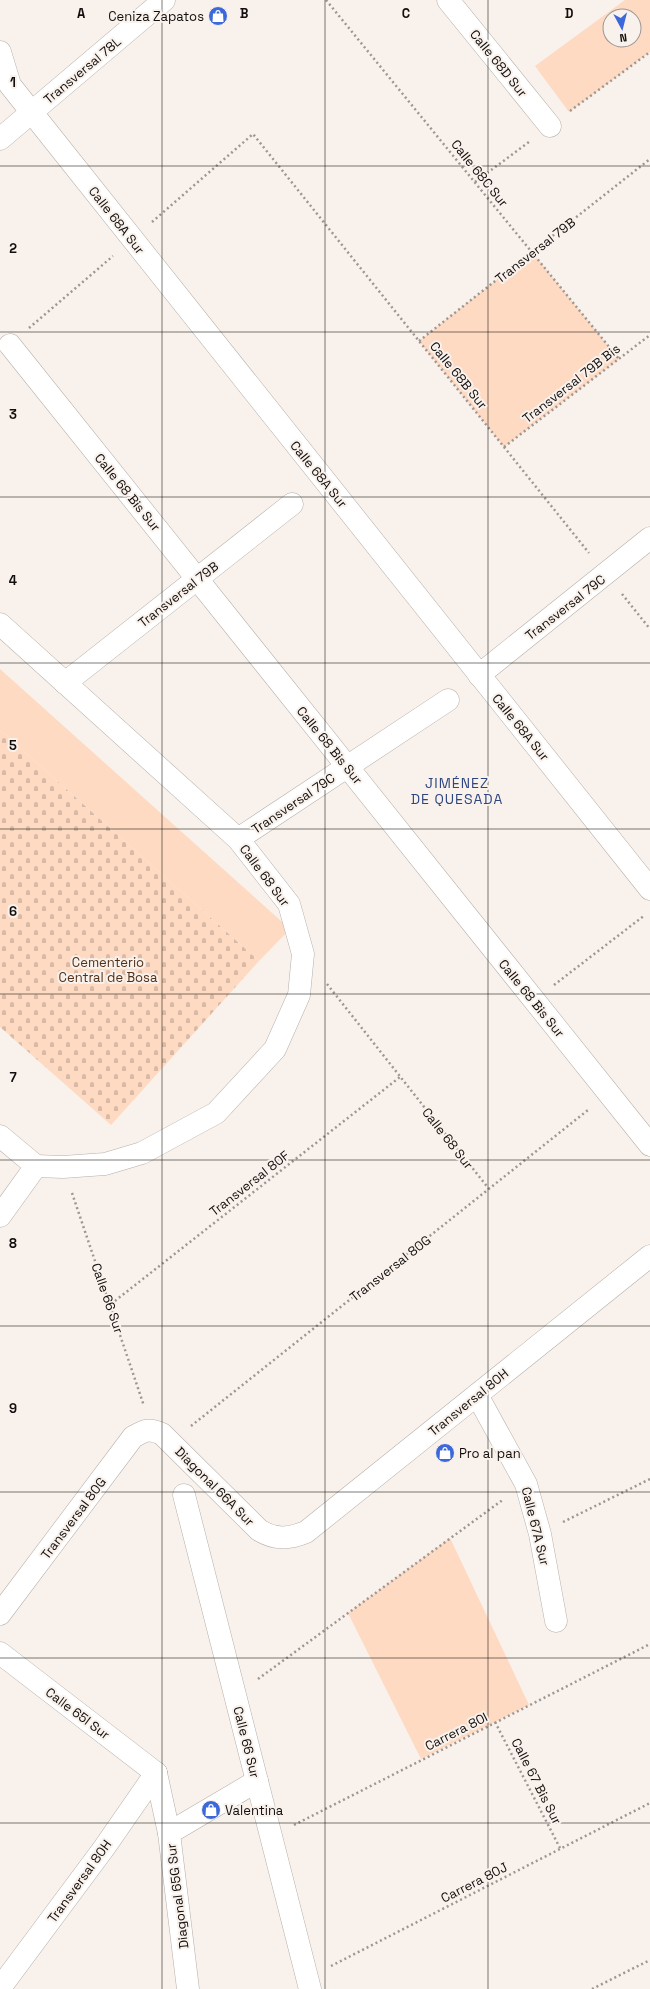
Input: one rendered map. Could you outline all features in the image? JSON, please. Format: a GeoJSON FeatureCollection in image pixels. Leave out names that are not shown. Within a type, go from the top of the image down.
{"type":"FeatureCollection","features":[{"type":"Feature","properties":{"kind":"street","name":"Transversal 78L"},"geometry":{"type":"LineString","coordinates":[[0,139],[164,0]]}},
{"type":"Feature","properties":{"kind":"street","name":"Calle 68D Sur"},"geometry":{"type":"LineString","coordinates":[[448,0],[550,126]]}},
{"type":"Feature","properties":{"kind":"street","name":"Calle 68A Sur"},"geometry":{"type":"LineString","coordinates":[[0,52],[10,85],[650,889]]}},
{"type":"Feature","properties":{"kind":"street","name":"Calle 68 Bis Sur"},"geometry":{"type":"LineString","coordinates":[[10,345],[650,1145]]}},
{"type":"Feature","properties":{"kind":"street","name":"Transversal 79B"},"geometry":{"type":"LineString","coordinates":[[64,683],[292,504]]}},
{"type":"Feature","properties":{"kind":"street","name":"Transversal 79C"},"geometry":{"type":"LineString","coordinates":[[479,675],[650,538]]}},
{"type":"Feature","properties":{"kind":"street","name":"Calle 68 Sur"},"geometry":{"type":"LineString","coordinates":[[0,624],[238,839],[289,904],[303,954]]}},
{"type":"Feature","properties":{"kind":"street","name":"Transversal 79C"},"geometry":{"type":"LineString","coordinates":[[238,839],[448,700]]}},
{"type":"Feature","properties":{"kind":"street"},"geometry":{"type":"LineString","coordinates":[[0,1136],[36,1166],[63,1167],[104,1164],[142,1153],[216,1113],[275,1049],[300,994],[303,954]]}},
{"type":"Feature","properties":{"kind":"street"},"geometry":{"type":"LineString","coordinates":[[0,1216],[36,1166]]}},
{"type":"Feature","properties":{"kind":"street","name":"Transversal 80H"},"geometry":{"type":"LineString","coordinates":[[281,1538],[293,1537],[306,1532],[650,1256]]}},
{"type":"Feature","properties":{"kind":"street","name":"Calle 67A Sur"},"geometry":{"type":"LineString","coordinates":[[477,1395],[526,1484],[540,1534],[556,1621]]}},
{"type":"Feature","properties":{"kind":"street","name":"Diagonal 66A Sur"},"geometry":{"type":"LineString","coordinates":[[151,1430],[162,1434],[171,1442],[254,1526],[269,1536],[281,1538]]}},
{"type":"Feature","properties":{"kind":"street","name":"Transversal 80G"},"geometry":{"type":"LineString","coordinates":[[0,1614],[133,1438],[141,1432],[151,1430]]}},
{"type":"Feature","properties":{"kind":"street","name":"Calle 66 Sur"},"geometry":{"type":"LineString","coordinates":[[184,1495],[308,1984]]}},
{"type":"Feature","properties":{"kind":"street","name":"Calle 65I Sur"},"geometry":{"type":"LineString","coordinates":[[0,1653],[156,1773]]}},
{"type":"Feature","properties":{"kind":"street"},"geometry":{"type":"LineString","coordinates":[[156,1773],[169,1833]]}},
{"type":"Feature","properties":{"kind":"street","name":"Transversal 80H"},"geometry":{"type":"LineString","coordinates":[[0,1988],[104,1848],[156,1773]]}},
{"type":"Feature","properties":{"kind":"street","name":"Diagonal 65G Sur"},"geometry":{"type":"LineString","coordinates":[[188,1989],[169,1833],[257,1780]]}},
{"type":"Feature","properties":{"kind":"path","name":"Calle 68C Sur"},"geometry":{"type":"LineString","coordinates":[[326,0],[619,359]]}},
{"type":"Feature","properties":{"kind":"path","name":"Calle 68B Sur"},"geometry":{"type":"LineString","coordinates":[[253,134],[650,629]]}},
{"type":"Feature","properties":{"kind":"path","name":"Transversal 79B"},"geometry":{"type":"LineString","coordinates":[[419,341],[650,159]]}},
{"type":"Feature","properties":{"kind":"path","name":"Transversal 79B Bis"},"geometry":{"type":"LineString","coordinates":[[504,447],[650,335]]}},
{"type":"Feature","properties":{"kind":"path"},"geometry":{"type":"LineString","coordinates":[[534,1001],[650,911]]}},
{"type":"Feature","properties":{"kind":"path","name":"Calle 68 Sur"},"geometry":{"type":"LineString","coordinates":[[303,954],[489,1189]]}},
{"type":"Feature","properties":{"kind":"path","name":"Transversal 80F"},"geometry":{"type":"LineString","coordinates":[[111,1304],[400,1077]]}},
{"type":"Feature","properties":{"kind":"path","name":"Transversal 80G"},"geometry":{"type":"LineString","coordinates":[[171,1442],[609,1094]]}},
{"type":"Feature","properties":{"kind":"path","name":"Calle 66 Sur"},"geometry":{"type":"LineString","coordinates":[[63,1167],[111,1304],[151,1430]]}},
{"type":"Feature","properties":{"kind":"path"},"geometry":{"type":"LineString","coordinates":[[540,1534],[650,1479]]}},
{"type":"Feature","properties":{"kind":"path"},"geometry":{"type":"LineString","coordinates":[[235,1696],[526,1484]]}},
{"type":"Feature","properties":{"kind":"path","name":"Carrera 80I"},"geometry":{"type":"LineString","coordinates":[[271,1836],[650,1644]]}},
{"type":"Feature","properties":{"kind":"path","name":"Calle 67 Bis Sur"},"geometry":{"type":"LineString","coordinates":[[495,1722],[560,1848]]}},
{"type":"Feature","properties":{"kind":"path","name":"Carrera 80J"},"geometry":{"type":"LineString","coordinates":[[308,1984],[560,1848],[650,1803]]}},
{"type":"Feature","properties":{"kind":"path"},"geometry":{"type":"LineString","coordinates":[[592,1989],[650,1960]]}},
{"type":"Feature","properties":{"kind":"green space"},"geometry":{"type":"Polygon","coordinates":[[[625,0],[650,0],[650,52],[569,112],[535,66],[602,17],[602,48],[642,48],[642,8],[614,8],[625,0]]]}},
{"type":"Feature","properties":{"kind":"green space"},"geometry":{"type":"Polygon","coordinates":[[[532,252],[619,359],[504,447],[419,341],[532,252]]]}},
{"type":"Feature","properties":{"kind":"green space"},"geometry":{"type":"Polygon","coordinates":[[[0,669],[290,929],[259,961],[0,730],[0,669]]]}},
{"type":"Feature","properties":{"kind":"green space","name":"Cementerio Central de Bosa"},"geometry":{"type":"Polygon","coordinates":[[[0,730],[259,961],[111,1125],[0,1027],[0,730]]]}},
{"type":"Feature","properties":{"kind":"green space"},"geometry":{"type":"Polygon","coordinates":[[[450,1538],[529,1705],[421,1759],[348,1613],[450,1538]]]}},
{"type":"Feature","properties":{"kind":"place","name":"Ceniza Zapatos"},"geometry":{"type":"Point","coordinates":[218,16]}},
{"type":"Feature","properties":{"kind":"place","name":"Pro al pan"},"geometry":{"type":"Point","coordinates":[445,1453]}},
{"type":"Feature","properties":{"kind":"place","name":"Valentina"},"geometry":{"type":"Point","coordinates":[211,1810]}},
{"type":"Feature","properties":{"kind":"district","name":"JIMÉNEZ DE QUESADA"},"geometry":{"type":"Point","coordinates":[457,792]}}]}
